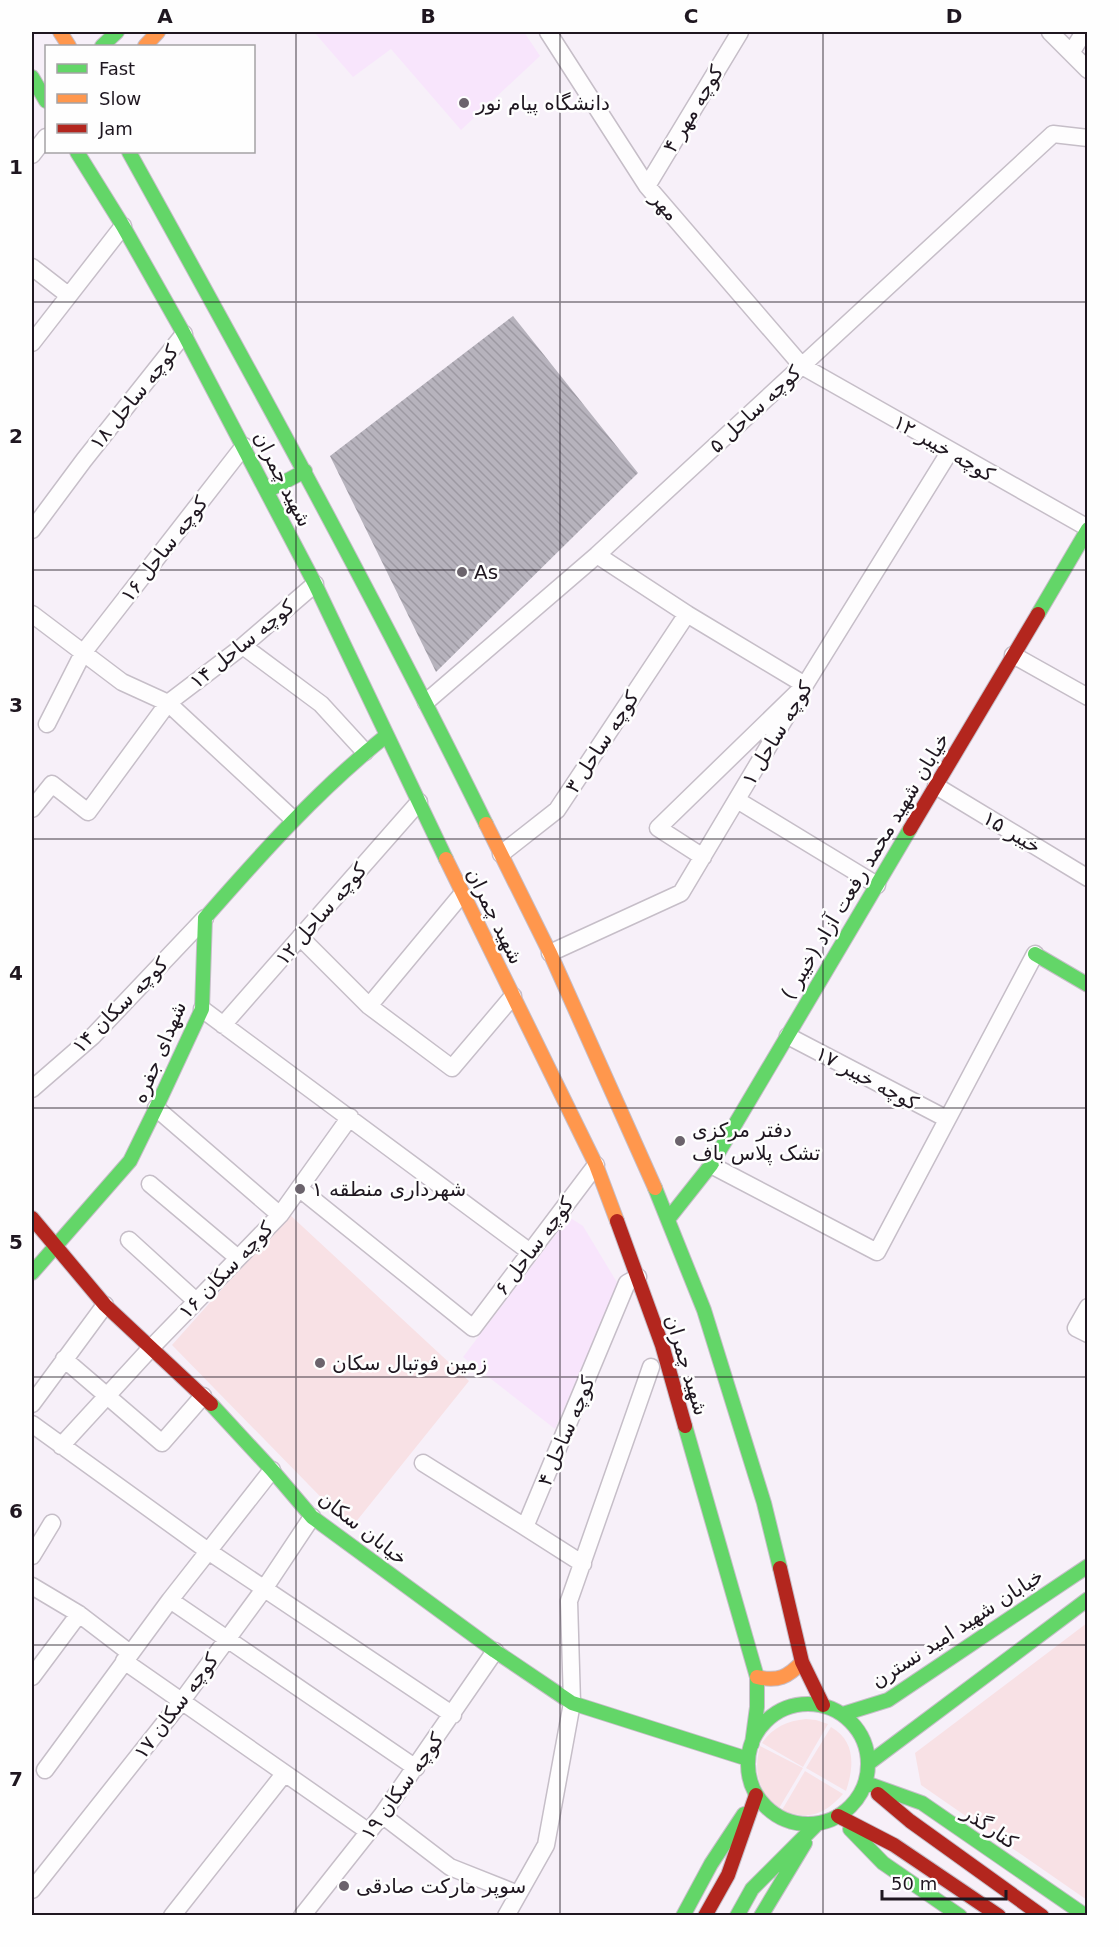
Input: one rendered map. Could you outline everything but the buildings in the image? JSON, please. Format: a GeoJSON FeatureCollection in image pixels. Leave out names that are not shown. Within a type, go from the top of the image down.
{"type":"FeatureCollection","features":[{"type":"Feature","properties":{"kind":"street"},"geometry":{"type":"LineString","coordinates":[[60,32],[68,45]]}},
{"type":"Feature","properties":{"kind":"street"},"geometry":{"type":"LineString","coordinates":[[146,45],[158,32]]}},
{"type":"Feature","properties":{"kind":"street","name":"مهر"},"geometry":{"type":"LineString","coordinates":[[548,32],[647,186],[802,366]]}},
{"type":"Feature","properties":{"kind":"street","name":"کوچه مهر ۴"},"geometry":{"type":"LineString","coordinates":[[647,186],[739,32]]}},
{"type":"Feature","properties":{"kind":"street"},"geometry":{"type":"LineString","coordinates":[[1050,32],[1088,69]]}},
{"type":"Feature","properties":{"kind":"street"},"geometry":{"type":"LineString","coordinates":[[1071,53],[1084,32]]}},
{"type":"Feature","properties":{"kind":"street"},"geometry":{"type":"LineString","coordinates":[[104,45],[121,35]]}},
{"type":"Feature","properties":{"kind":"street"},"geometry":{"type":"LineString","coordinates":[[32,77],[45,99]]}},
{"type":"Feature","properties":{"kind":"street","name":"کوچه ساحل ۵"},"geometry":{"type":"LineString","coordinates":[[426,702],[597,555],[1053,134],[1088,138]]}},
{"type":"Feature","properties":{"kind":"street"},"geometry":{"type":"LineString","coordinates":[[32,155],[45,138]]}},
{"type":"Feature","properties":{"kind":"street","name":"شهید چمران"},"geometry":{"type":"LineString","coordinates":[[78,153],[123,226],[184,334],[315,584],[462,894],[596,1165],[662,1344],[757,1677],[757,1707],[752,1744]]}},
{"type":"Feature","properties":{"kind":"street","name":"شهید چمران"},"geometry":{"type":"LineString","coordinates":[[130,153],[305,471],[426,702],[550,953],[669,1218],[704,1311],[765,1503],[802,1662],[823,1706]]}},
{"type":"Feature","properties":{"kind":"street"},"geometry":{"type":"LineString","coordinates":[[32,344],[123,226]]}},
{"type":"Feature","properties":{"kind":"street"},"geometry":{"type":"LineString","coordinates":[[32,267],[68,295]]}},
{"type":"Feature","properties":{"kind":"street","name":"کوچه ساحل ۱۸"},"geometry":{"type":"LineString","coordinates":[[32,530],[84,460],[184,334]]}},
{"type":"Feature","properties":{"kind":"street","name":"کوچه خیبر ۱۲"},"geometry":{"type":"LineString","coordinates":[[802,366],[1088,529]]}},
{"type":"Feature","properties":{"kind":"street","name":"کوچه ساحل ۱۶"},"geometry":{"type":"LineString","coordinates":[[47,724],[83,653],[244,446]]}},
{"type":"Feature","properties":{"kind":"street","name":"کوچه ساحل ۱"},"geometry":{"type":"LineString","coordinates":[[550,953],[681,893],[950,451]]}},
{"type":"Feature","properties":{"kind":"street"},"geometry":{"type":"LineString","coordinates":[[267,491],[305,471]]}},
{"type":"Feature","properties":{"kind":"street","name":"( خیبر) خیابان شهید محمد رفعت آزاد"},"geometry":{"type":"LineString","coordinates":[[669,1218],[711,1164],[1088,529]]}},
{"type":"Feature","properties":{"kind":"street"},"geometry":{"type":"LineString","coordinates":[[597,555],[687,614],[806,685],[658,828],[703,857]]}},
{"type":"Feature","properties":{"kind":"street","name":"کوچه ساحل ۱۴"},"geometry":{"type":"LineString","coordinates":[[32,809],[52,784],[88,812],[168,703],[243,646],[315,584]]}},
{"type":"Feature","properties":{"kind":"street"},"geometry":{"type":"LineString","coordinates":[[32,614],[122,682],[168,703],[293,819]]}},
{"type":"Feature","properties":{"kind":"street","name":"کوچه ساحل ۳"},"geometry":{"type":"LineString","coordinates":[[501,854],[557,810],[687,614]]}},
{"type":"Feature","properties":{"kind":"street"},"geometry":{"type":"LineString","coordinates":[[243,646],[321,704],[365,752]]}},
{"type":"Feature","properties":{"kind":"street"},"geometry":{"type":"LineString","coordinates":[[1013,655],[1088,697]]}},
{"type":"Feature","properties":{"kind":"street"},"geometry":{"type":"LineString","coordinates":[[205,918],[293,819],[365,752],[387,735]]}},
{"type":"Feature","properties":{"kind":"street","name":"خیبر ۱۵"},"geometry":{"type":"LineString","coordinates":[[936,786],[1088,878]]}},
{"type":"Feature","properties":{"kind":"street"},"geometry":{"type":"LineString","coordinates":[[737,800],[877,885]]}},
{"type":"Feature","properties":{"kind":"street","name":"کوچه ساحل ۱۲"},"geometry":{"type":"LineString","coordinates":[[223,1025],[419,802]]}},
{"type":"Feature","properties":{"kind":"street"},"geometry":{"type":"LineString","coordinates":[[369,1006],[462,894]]}},
{"type":"Feature","properties":{"kind":"street","name":"شهدای جفره"},"geometry":{"type":"LineString","coordinates":[[32,1273],[130,1161],[156,1108],[202,1009],[205,918]]}},
{"type":"Feature","properties":{"kind":"street","name":"کوچه سکان ۱۴"},"geometry":{"type":"LineString","coordinates":[[32,1089],[93,1036],[205,918]]}},
{"type":"Feature","properties":{"kind":"street"},"geometry":{"type":"LineString","coordinates":[[300,937],[369,1006],[452,1068],[513,996]]}},
{"type":"Feature","properties":{"kind":"street"},"geometry":{"type":"LineString","coordinates":[[711,1164],[877,1252],[1035,954],[1088,985]]}},
{"type":"Feature","properties":{"kind":"street"},"geometry":{"type":"LineString","coordinates":[[202,1009],[530,1252]]}},
{"type":"Feature","properties":{"kind":"street","name":"کوچه خیبر ۱۷"},"geometry":{"type":"LineString","coordinates":[[788,1036],[947,1119]]}},
{"type":"Feature","properties":{"kind":"street"},"geometry":{"type":"LineString","coordinates":[[156,1108],[280,1215]]}},
{"type":"Feature","properties":{"kind":"street","name":"کوچه سکان ۱۶"},"geometry":{"type":"LineString","coordinates":[[61,1446],[150,1349],[280,1215],[350,1118]]}},
{"type":"Feature","properties":{"kind":"street","name":"کوچه ساحل ۶"},"geometry":{"type":"LineString","coordinates":[[300,1189],[473,1328],[596,1165]]}},
{"type":"Feature","properties":{"kind":"street"},"geometry":{"type":"LineString","coordinates":[[150,1184],[238,1258]]}},
{"type":"Feature","properties":{"kind":"street","name":"خیابان سکان"},"geometry":{"type":"LineString","coordinates":[[32,1218],[105,1305],[203,1396],[312,1517],[495,1652],[572,1703],[748,1759]]}},
{"type":"Feature","properties":{"kind":"street"},"geometry":{"type":"LineString","coordinates":[[129,1240],[196,1301]]}},
{"type":"Feature","properties":{"kind":"street","name":"کوچه ساحل ۴"},"geometry":{"type":"LineString","coordinates":[[525,1527],[627,1283],[638,1276]]}},
{"type":"Feature","properties":{"kind":"street"},"geometry":{"type":"LineString","coordinates":[[32,1404],[105,1305]]}},
{"type":"Feature","properties":{"kind":"street"},"geometry":{"type":"LineString","coordinates":[[1088,1307],[1076,1328],[1088,1334]]}},
{"type":"Feature","properties":{"kind":"street"},"geometry":{"type":"LineString","coordinates":[[64,1359],[162,1443],[203,1396]]}},
{"type":"Feature","properties":{"kind":"street"},"geometry":{"type":"LineString","coordinates":[[506,1916],[546,1845],[572,1703],[569,1601],[651,1367]]}},
{"type":"Feature","properties":{"kind":"street"},"geometry":{"type":"LineString","coordinates":[[32,1424],[208,1551],[453,1715]]}},
{"type":"Feature","properties":{"kind":"street"},"geometry":{"type":"LineString","coordinates":[[423,1463],[583,1564]]}},
{"type":"Feature","properties":{"kind":"street"},"geometry":{"type":"LineString","coordinates":[[45,1770],[170,1600],[272,1470]]}},
{"type":"Feature","properties":{"kind":"street","name":"کوچه سکان ۱۷"},"geometry":{"type":"LineString","coordinates":[[32,1890],[181,1702],[264,1588],[312,1517]]}},
{"type":"Feature","properties":{"kind":"street"},"geometry":{"type":"LineString","coordinates":[[32,1556],[52,1523]]}},
{"type":"Feature","properties":{"kind":"street","name":"خیابان شهید امید نسترن"},"geometry":{"type":"LineString","coordinates":[[843,1714],[888,1700],[1088,1566]]}},
{"type":"Feature","properties":{"kind":"street"},"geometry":{"type":"LineString","coordinates":[[32,1586],[79,1614],[181,1702],[369,1832]]}},
{"type":"Feature","properties":{"kind":"street"},"geometry":{"type":"LineString","coordinates":[[869,1763],[1088,1599]]}},
{"type":"Feature","properties":{"kind":"street"},"geometry":{"type":"LineString","coordinates":[[170,1600],[416,1768]]}},
{"type":"Feature","properties":{"kind":"street"},"geometry":{"type":"LineString","coordinates":[[32,1677],[79,1614]]}},
{"type":"Feature","properties":{"kind":"street","name":"کوچه سکان ۱۹"},"geometry":{"type":"LineString","coordinates":[[302,1916],[382,1815],[495,1652]]}},
{"type":"Feature","properties":{"kind":"street"},"geometry":{"type":"LineString","coordinates":[[757,1677],[772,1681],[788,1676],[802,1662]]}},
{"type":"Feature","properties":{"kind":"street"},"geometry":{"type":"LineString","coordinates":[[801,1704],[823,1706],[843,1714],[860,1732],[866,1745],[869,1763],[866,1783],[855,1802],[838,1816],[818,1824],[800,1824],[782,1819],[768,1809],[756,1795],[750,1777],[748,1759],[752,1744],[763,1725],[780,1711],[801,1704]]}},
{"type":"Feature","properties":{"kind":"street"},"geometry":{"type":"LineString","coordinates":[[172,1916],[284,1774]]}},
{"type":"Feature","properties":{"kind":"street"},"geometry":{"type":"LineString","coordinates":[[866,1783],[910,1821],[1042,1916]]}},
{"type":"Feature","properties":{"kind":"street","name":"کنارگذر"},"geometry":{"type":"LineString","coordinates":[[866,1783],[922,1803],[1086,1916]]}},
{"type":"Feature","properties":{"kind":"street"},"geometry":{"type":"LineString","coordinates":[[682,1916],[711,1864],[756,1795]]}},
{"type":"Feature","properties":{"kind":"street"},"geometry":{"type":"LineString","coordinates":[[705,1916],[728,1875],[756,1795]]}},
{"type":"Feature","properties":{"kind":"street"},"geometry":{"type":"LineString","coordinates":[[382,1815],[450,1867],[518,1894]]}},
{"type":"Feature","properties":{"kind":"street"},"geometry":{"type":"LineString","coordinates":[[838,1816],[883,1863],[960,1916]]}},
{"type":"Feature","properties":{"kind":"street"},"geometry":{"type":"LineString","coordinates":[[838,1816],[894,1845],[999,1916]]}},
{"type":"Feature","properties":{"kind":"street"},"geometry":{"type":"LineString","coordinates":[[737,1916],[752,1889],[818,1824]]}},
{"type":"Feature","properties":{"kind":"street"},"geometry":{"type":"LineString","coordinates":[[761,1916],[818,1824]]}},
{"type":"Feature","properties":{"kind":"shaded area","name":"دانشگاه پیام نور"},"geometry":{"type":"Polygon","coordinates":[[[314,32],[524,32],[540,56],[461,130],[391,49],[353,77],[314,32]]]}},
{"type":"Feature","properties":{"kind":"shaded area","name":"زمین فوتبال سکان"},"geometry":{"type":"Polygon","coordinates":[[[289,1214],[469,1381],[351,1528],[172,1345],[289,1214]]]}},
{"type":"Feature","properties":{"kind":"shaded area"},"geometry":{"type":"Polygon","coordinates":[[[569,1217],[583,1226],[618,1284],[555,1429],[463,1357],[569,1217]]]}},
{"type":"Feature","properties":{"kind":"shaded area"},"geometry":{"type":"Polygon","coordinates":[[[1087,1623],[1087,1900],[921,1785],[915,1753],[1087,1623]]]}},
{"type":"Feature","properties":{"kind":"shaded area"},"geometry":{"type":"Polygon","coordinates":[[[806,1719],[828,1724],[803,1767],[762,1743],[781,1726],[806,1719]]]}},
{"type":"Feature","properties":{"kind":"shaded area"},"geometry":{"type":"Polygon","coordinates":[[[831,1727],[845,1740],[851,1755],[851,1773],[846,1791],[806,1768],[831,1727]]]}},
{"type":"Feature","properties":{"kind":"shaded area"},"geometry":{"type":"Polygon","coordinates":[[[760,1746],[803,1768],[778,1810],[766,1796],[759,1781],[757,1765],[760,1746]]]}},
{"type":"Feature","properties":{"kind":"shaded area"},"geometry":{"type":"Polygon","coordinates":[[[805,1771],[843,1794],[829,1807],[815,1814],[800,1815],[782,1810],[805,1771]]]}},
{"type":"Feature","properties":{"kind":"traffic: fast"},"geometry":{"type":"LineString","coordinates":[[103,45],[117,32]]}},
{"type":"Feature","properties":{"kind":"traffic: fast"},"geometry":{"type":"LineString","coordinates":[[32,77],[45,99]]}},
{"type":"Feature","properties":{"kind":"traffic: fast"},"geometry":{"type":"LineString","coordinates":[[78,153],[123,226],[184,334],[315,584],[446,859]]}},
{"type":"Feature","properties":{"kind":"traffic: fast"},"geometry":{"type":"LineString","coordinates":[[130,153],[356,570],[486,824]]}},
{"type":"Feature","properties":{"kind":"traffic: fast"},"geometry":{"type":"LineString","coordinates":[[267,491],[305,471]]}},
{"type":"Feature","properties":{"kind":"traffic: fast"},"geometry":{"type":"LineString","coordinates":[[1038,614],[1088,529]]}},
{"type":"Feature","properties":{"kind":"traffic: fast"},"geometry":{"type":"LineString","coordinates":[[32,1273],[130,1161],[156,1108],[202,1009],[205,918],[315,799],[387,735]]}},
{"type":"Feature","properties":{"kind":"traffic: fast"},"geometry":{"type":"LineString","coordinates":[[669,1218],[711,1165],[910,829]]}},
{"type":"Feature","properties":{"kind":"traffic: fast"},"geometry":{"type":"LineString","coordinates":[[1035,954],[1088,985]]}},
{"type":"Feature","properties":{"kind":"traffic: fast"},"geometry":{"type":"LineString","coordinates":[[655,1188],[704,1310],[764,1503],[780,1568]]}},
{"type":"Feature","properties":{"kind":"traffic: fast"},"geometry":{"type":"LineString","coordinates":[[211,1404],[312,1517],[495,1651],[572,1703],[748,1759]]}},
{"type":"Feature","properties":{"kind":"traffic: fast"},"geometry":{"type":"LineString","coordinates":[[685,1426],[757,1677],[757,1707],[752,1744]]}},
{"type":"Feature","properties":{"kind":"traffic: fast"},"geometry":{"type":"LineString","coordinates":[[843,1714],[888,1700],[1088,1566]]}},
{"type":"Feature","properties":{"kind":"traffic: fast"},"geometry":{"type":"LineString","coordinates":[[869,1763],[1088,1599]]}},
{"type":"Feature","properties":{"kind":"traffic: fast"},"geometry":{"type":"LineString","coordinates":[[808,1704],[831,1709],[850,1722],[863,1741],[868,1764],[863,1787],[850,1806],[831,1819],[808,1824],[785,1819],[766,1806],[753,1787],[748,1764],[753,1741],[766,1722],[785,1709],[808,1704]]}},
{"type":"Feature","properties":{"kind":"traffic: fast"},"geometry":{"type":"LineString","coordinates":[[866,1783],[922,1803],[1086,1916]]}},
{"type":"Feature","properties":{"kind":"traffic: fast"},"geometry":{"type":"LineString","coordinates":[[683,1916],[711,1864],[744,1814]]}},
{"type":"Feature","properties":{"kind":"traffic: fast"},"geometry":{"type":"LineString","coordinates":[[737,1916],[752,1889],[817,1824]]}},
{"type":"Feature","properties":{"kind":"traffic: fast"},"geometry":{"type":"LineString","coordinates":[[850,1829],[883,1863],[960,1916]]}},
{"type":"Feature","properties":{"kind":"traffic: fast"},"geometry":{"type":"LineString","coordinates":[[761,1916],[805,1843]]}},
{"type":"Feature","properties":{"kind":"traffic: slow"},"geometry":{"type":"LineString","coordinates":[[60,32],[68,45]]}},
{"type":"Feature","properties":{"kind":"traffic: slow"},"geometry":{"type":"LineString","coordinates":[[146,45],[158,32]]}},
{"type":"Feature","properties":{"kind":"traffic: slow"},"geometry":{"type":"LineString","coordinates":[[486,824],[550,953],[655,1188]]}},
{"type":"Feature","properties":{"kind":"traffic: slow"},"geometry":{"type":"LineString","coordinates":[[446,859],[596,1165],[617,1221]]}},
{"type":"Feature","properties":{"kind":"traffic: slow"},"geometry":{"type":"LineString","coordinates":[[757,1677],[771,1679],[782,1677],[802,1662]]}},
{"type":"Feature","properties":{"kind":"traffic: jam"},"geometry":{"type":"LineString","coordinates":[[910,829],[1038,614]]}},
{"type":"Feature","properties":{"kind":"traffic: jam"},"geometry":{"type":"LineString","coordinates":[[32,1218],[105,1305],[211,1404]]}},
{"type":"Feature","properties":{"kind":"traffic: jam"},"geometry":{"type":"LineString","coordinates":[[617,1221],[662,1345],[685,1426]]}},
{"type":"Feature","properties":{"kind":"traffic: jam"},"geometry":{"type":"LineString","coordinates":[[780,1568],[802,1662],[823,1705]]}},
{"type":"Feature","properties":{"kind":"traffic: jam"},"geometry":{"type":"LineString","coordinates":[[878,1794],[910,1821],[1042,1916]]}},
{"type":"Feature","properties":{"kind":"traffic: jam"},"geometry":{"type":"LineString","coordinates":[[705,1916],[728,1875],[756,1795]]}},
{"type":"Feature","properties":{"kind":"traffic: jam"},"geometry":{"type":"LineString","coordinates":[[838,1816],[894,1845],[999,1916]]}},
{"type":"Feature","properties":{"kind":"place","name":"دانشگاه پیام نور"},"geometry":{"type":"Point","coordinates":[464,103]}},
{"type":"Feature","properties":{"kind":"place","name":"As"},"geometry":{"type":"Point","coordinates":[462,572]}},
{"type":"Feature","properties":{"kind":"place","name":"دفتر مرکزی تشک پلاس باف"},"geometry":{"type":"Point","coordinates":[680,1141]}},
{"type":"Feature","properties":{"kind":"place","name":"شهرداری منطقه ١"},"geometry":{"type":"Point","coordinates":[300,1189]}},
{"type":"Feature","properties":{"kind":"place","name":"زمین فوتبال سکان"},"geometry":{"type":"Point","coordinates":[320,1363]}},
{"type":"Feature","properties":{"kind":"place","name":"سوپر مارکت صادقی"},"geometry":{"type":"Point","coordinates":[344,1886]}}]}
